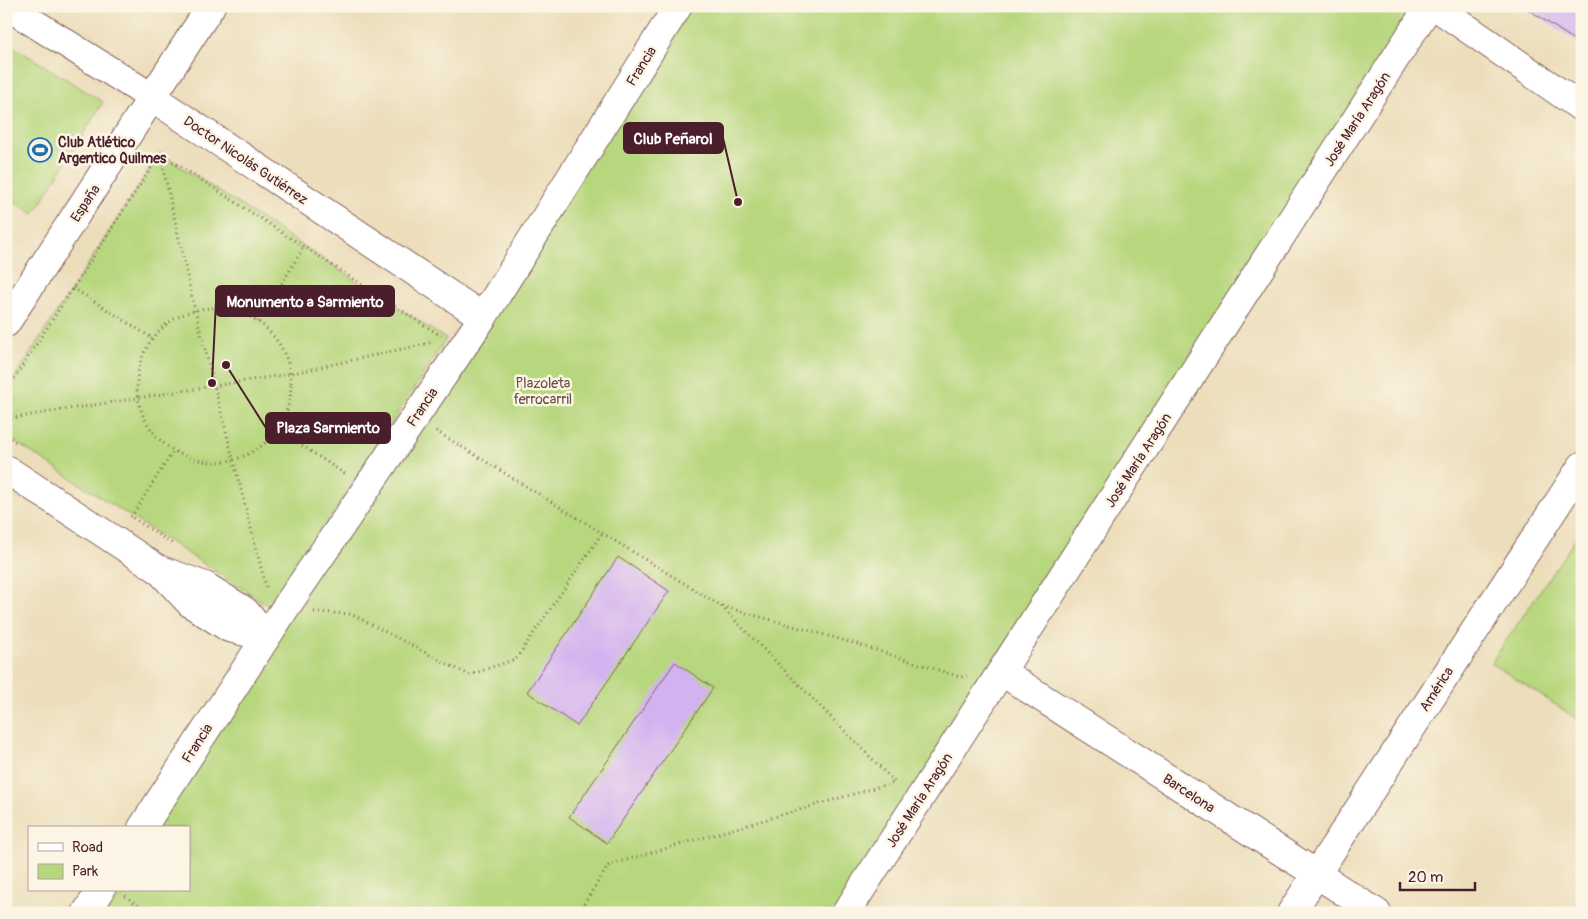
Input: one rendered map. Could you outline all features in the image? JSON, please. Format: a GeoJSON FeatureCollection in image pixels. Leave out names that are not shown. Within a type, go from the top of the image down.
{"type":"FeatureCollection","features":[{"type":"Feature","properties":{"kind":"street","name":"Doctor Nicolás Gutiérrez"},"geometry":{"type":"LineString","coordinates":[[7,6],[153,98],[483,317]]}},
{"type":"Feature","properties":{"kind":"street","name":"España"},"geometry":{"type":"LineString","coordinates":[[6,323],[211,6]]}},
{"type":"Feature","properties":{"kind":"street","name":"Francia"},"geometry":{"type":"LineString","coordinates":[[143,826],[284,610],[483,317],[678,6]]}},
{"type":"Feature","properties":{"kind":"street","name":"José María Aragón"},"geometry":{"type":"LineString","coordinates":[[846,913],[1429,6]]}},
{"type":"Feature","properties":{"kind":"street"},"geometry":{"type":"LineString","coordinates":[[1435,6],[1582,108]]}},
{"type":"Feature","properties":{"kind":"street","name":"América"},"geometry":{"type":"LineString","coordinates":[[1292,913],[1315,874],[1582,466]]}},
{"type":"Feature","properties":{"kind":"street"},"geometry":{"type":"LineString","coordinates":[[6,469],[158,569],[190,603],[229,628],[266,637]]}},
{"type":"Feature","properties":{"kind":"street","name":"Barcelona"},"geometry":{"type":"LineString","coordinates":[[1002,672],[1377,913]]}},
{"type":"Feature","properties":{"kind":"street"},"geometry":{"type":"LineString","coordinates":[[86,913],[109,892]]}},
{"type":"Feature","properties":{"kind":"path"},"geometry":{"type":"LineString","coordinates":[[6,419],[289,374],[446,339],[160,153]]}},
{"type":"Feature","properties":{"kind":"path"},"geometry":{"type":"LineString","coordinates":[[6,391],[160,153]]}},
{"type":"Feature","properties":{"kind":"path"},"geometry":{"type":"LineString","coordinates":[[160,153],[195,310],[272,608],[351,614],[470,675],[516,659],[603,532]]}},
{"type":"Feature","properties":{"kind":"path"},"geometry":{"type":"LineString","coordinates":[[258,322],[304,247]]}},
{"type":"Feature","properties":{"kind":"path"},"geometry":{"type":"LineString","coordinates":[[73,288],[152,338]]}},
{"type":"Feature","properties":{"kind":"path"},"geometry":{"type":"LineString","coordinates":[[215,308],[237,312],[258,322],[274,337],[286,358],[291,380],[289,402],[277,429],[268,440],[250,453],[229,461],[206,462],[184,456],[174,450],[165,444],[150,428],[140,407],[136,383],[141,359],[152,338],[170,321],[195,310],[215,308]]}},
{"type":"Feature","properties":{"kind":"path"},"geometry":{"type":"LineString","coordinates":[[414,417],[721,606],[895,782],[609,865],[578,913]]}},
{"type":"Feature","properties":{"kind":"path"},"geometry":{"type":"LineString","coordinates":[[277,429],[347,475]]}},
{"type":"Feature","properties":{"kind":"path"},"geometry":{"type":"LineString","coordinates":[[6,436],[23,447]]}},
{"type":"Feature","properties":{"kind":"path"},"geometry":{"type":"LineString","coordinates":[[131,517],[174,450]]}},
{"type":"Feature","properties":{"kind":"path"},"geometry":{"type":"LineString","coordinates":[[123,512],[181,549]]}},
{"type":"Feature","properties":{"kind":"path"},"geometry":{"type":"LineString","coordinates":[[721,606],[856,644],[960,677],[1002,672]]}},
{"type":"Feature","properties":{"kind":"path"},"geometry":{"type":"LineString","coordinates":[[112,892],[149,913]]}},
{"type":"Feature","properties":{"kind":"green space","name":"Plazoleta ferrocarril"},"geometry":{"type":"Polygon","coordinates":[[[675,6],[1414,6],[835,913],[88,913],[101,892],[190,892],[190,826],[144,826],[675,6]]]}},
{"type":"Feature","properties":{"kind":"green space","name":"Club Atlético Argentico Quilmes"},"geometry":{"type":"Polygon","coordinates":[[[6,42],[103,102],[34,214],[6,197],[6,42]]]}},
{"type":"Feature","properties":{"kind":"green space"},"geometry":{"type":"Polygon","coordinates":[[[160,153],[446,339],[272,608],[6,436],[6,391],[160,153]]]}},
{"type":"Feature","properties":{"kind":"green space"},"geometry":{"type":"Polygon","coordinates":[[[1582,529],[1582,722],[1491,663],[1582,529]]]}},
{"type":"Feature","properties":{"kind":"building"},"geometry":{"type":"Polygon","coordinates":[[[1523,6],[1582,6],[1582,45],[1523,6]]]}},
{"type":"Feature","properties":{"kind":"building"},"geometry":{"type":"Polygon","coordinates":[[[618,557],[669,591],[577,726],[527,692],[618,557]]]}},
{"type":"Feature","properties":{"kind":"building"},"geometry":{"type":"Polygon","coordinates":[[[675,662],[713,688],[607,843],[569,817],[675,662]]]}},
{"type":"Feature","properties":{"kind":"place","name":"Club Atlético Argentico Quilmes"},"geometry":{"type":"Point","coordinates":[40,150]}},
{"type":"Feature","properties":{"kind":"place","name":"Club Peñarol"},"geometry":{"type":"Point","coordinates":[738,202]}},
{"type":"Feature","properties":{"kind":"place","name":"Plaza Sarmiento"},"geometry":{"type":"Point","coordinates":[226,365]}},
{"type":"Feature","properties":{"kind":"place","name":"Monumento a Sarmiento"},"geometry":{"type":"Point","coordinates":[212,383]}}]}
